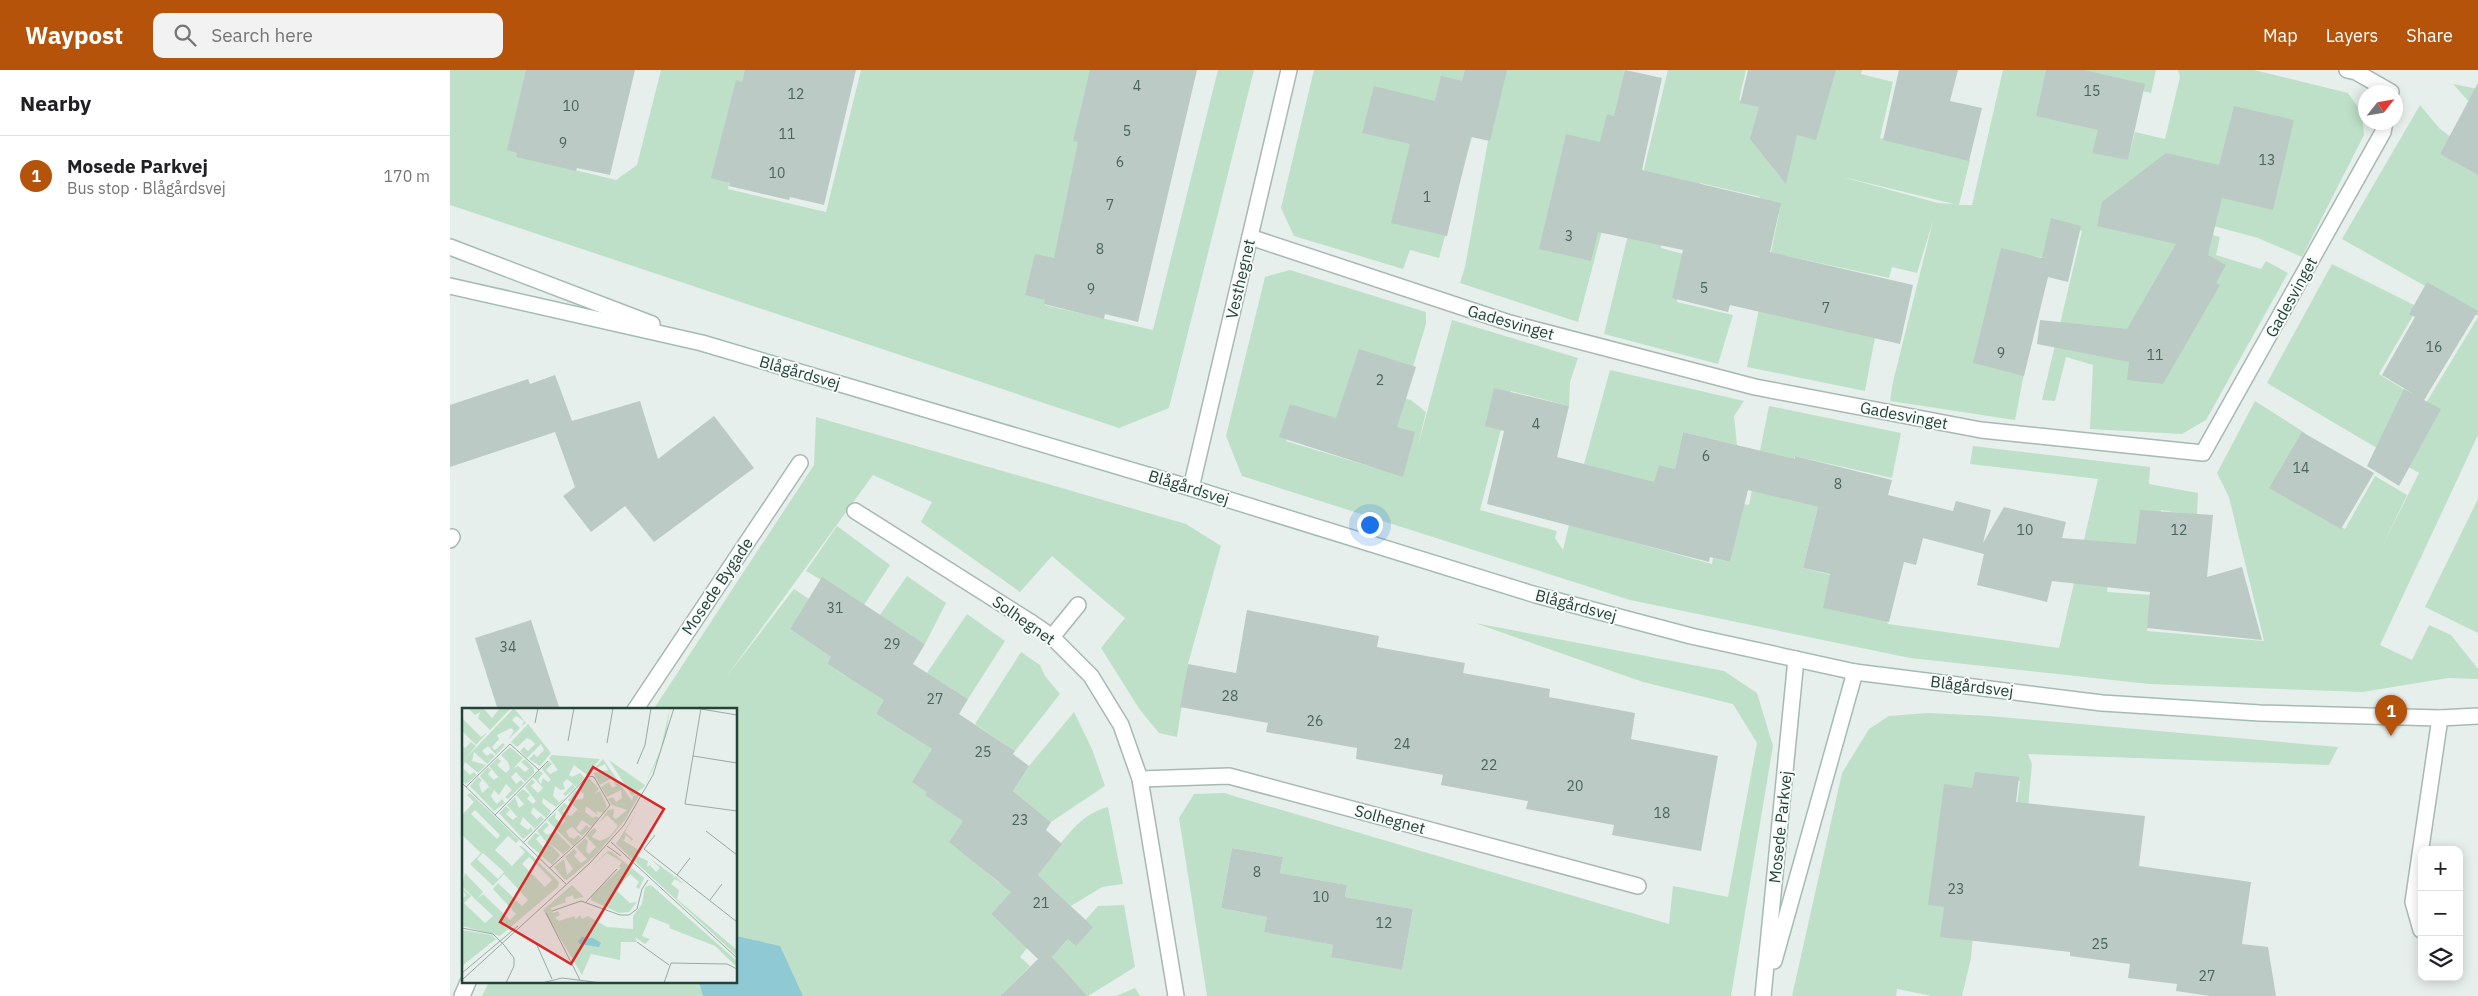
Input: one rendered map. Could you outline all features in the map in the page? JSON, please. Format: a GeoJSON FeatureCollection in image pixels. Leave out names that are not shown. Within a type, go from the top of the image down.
{"type":"FeatureCollection","features":[{"type":"Feature","properties":{"kind":"street","name":"Vesthegnet"},"geometry":{"type":"LineString","coordinates":[[1191,488],[1289,70]]}},
{"type":"Feature","properties":{"kind":"street"},"geometry":{"type":"LineString","coordinates":[[2347,70],[2356,72],[2379,85]]}},
{"type":"Feature","properties":{"kind":"street","name":"Gadesvinget"},"geometry":{"type":"LineString","coordinates":[[1250,237],[1510,323],[1755,387],[1981,430],[2203,453],[2383,130]]}},
{"type":"Feature","properties":{"kind":"street","name":"Blågårdsvej"},"geometry":{"type":"LineString","coordinates":[[450,247],[702,343]]}},
{"type":"Feature","properties":{"kind":"street","name":"Blågårdsvej"},"geometry":{"type":"LineString","coordinates":[[450,286],[702,343],[1191,488],[1536,594],[1691,636],[1855,672],[2102,703],[2260,713],[2440,718],[2478,716]]}},
{"type":"Feature","properties":{"kind":"street","name":"Mosede Bygade"},"geometry":{"type":"LineString","coordinates":[[636,708],[800,463]]}},
{"type":"Feature","properties":{"kind":"street","name":"Solhegnet"},"geometry":{"type":"LineString","coordinates":[[855,511],[1052,637],[1091,676],[1121,725],[1140,779],[1176,996]]}},
{"type":"Feature","properties":{"kind":"street"},"geometry":{"type":"LineString","coordinates":[[1052,637],[1078,605]]}},
{"type":"Feature","properties":{"kind":"street","name":"Mosede Parkvej"},"geometry":{"type":"LineString","coordinates":[[1763,996],[1796,659]]}},
{"type":"Feature","properties":{"kind":"street","name":"Mosede Parkvej"},"geometry":{"type":"LineString","coordinates":[[1763,996],[1855,672]]}},
{"type":"Feature","properties":{"kind":"street"},"geometry":{"type":"LineString","coordinates":[[2418,920],[2413,902],[2440,718]]}},
{"type":"Feature","properties":{"kind":"street","name":"Solhegnet"},"geometry":{"type":"LineString","coordinates":[[1140,779],[1229,776],[1638,886]]}},
{"type":"Feature","properties":{"kind":"street"},"geometry":{"type":"LineString","coordinates":[[462,996],[467,984]]}},
{"type":"Feature","properties":{"kind":"green space"},"geometry":{"type":"Polygon","coordinates":[[[450,70],[537,70],[518,156],[616,180],[637,165],[661,70],[756,70],[728,189],[826,212],[861,70],[1100,70],[1045,305],[1153,330],[1218,70],[1254,70],[1169,408],[1119,428],[450,205],[450,70]]]}},
{"type":"Feature","properties":{"kind":"green space"},"geometry":{"type":"Polygon","coordinates":[[[1314,70],[1493,70],[1483,97],[1439,258],[1410,250],[1403,269],[1294,236],[1281,208],[1314,70]]]}},
{"type":"Feature","properties":{"kind":"green space"},"geometry":{"type":"Polygon","coordinates":[[[1501,70],[1622,70],[1643,75],[1578,322],[1460,283],[1465,267],[1501,70]]]}},
{"type":"Feature","properties":{"kind":"green space"},"geometry":{"type":"Polygon","coordinates":[[[1668,70],[1746,70],[1739,100],[1792,113],[1802,70],[1862,70],[1861,74],[1893,82],[1880,138],[1970,160],[1959,205],[1972,205],[2003,70],[2054,70],[2107,126],[2102,153],[2128,160],[2135,132],[2165,139],[2180,77],[2178,70],[2254,70],[2348,93],[2358,107],[2358,130],[2364,130],[2364,135],[2302,257],[2258,238],[2210,225],[2228,175],[2175,225],[2220,237],[2216,255],[2261,269],[2266,261],[2288,273],[2206,420],[2182,434],[2090,429],[2093,365],[2066,357],[2055,401],[2042,400],[2082,231],[2052,223],[2045,258],[2003,250],[1979,364],[2024,374],[2015,420],[1890,401],[1933,221],[1917,273],[1892,267],[1889,278],[1787,256],[1775,315],[1875,337],[1865,391],[1747,367],[1779,214],[1758,209],[1760,197],[1700,183],[1695,204],[1672,199],[1661,248],[1687,255],[1677,302],[1733,315],[1718,364],[1604,334],[1668,70]],[[1846,178],[1938,203],[1954,204],[1846,178]]]}},
{"type":"Feature","properties":{"kind":"green space"},"geometry":{"type":"Polygon","coordinates":[[[2054,70],[2156,70],[2151,93],[2054,70]]]}},
{"type":"Feature","properties":{"kind":"green space"},"geometry":{"type":"Polygon","coordinates":[[[2453,84],[2478,89],[2471,104],[2453,84]]]}},
{"type":"Feature","properties":{"kind":"green space"},"geometry":{"type":"Polygon","coordinates":[[[2420,105],[2439,128],[2452,138],[2443,155],[2478,175],[2478,316],[2342,239],[2420,105]]]}},
{"type":"Feature","properties":{"kind":"green space"},"geometry":{"type":"Polygon","coordinates":[[[2332,264],[2418,307],[2379,374],[2426,403],[2478,317],[2478,435],[2380,645],[2412,660],[2429,625],[2451,635],[2478,669],[2478,679],[2448,678],[2362,692],[2149,684],[1910,658],[1630,600],[1242,476],[1226,436],[1265,277],[1290,270],[1426,312],[1426,324],[1412,370],[1343,425],[1295,411],[1286,441],[1375,468],[1397,396],[1411,400],[1426,412],[1417,449],[1452,320],[1578,358],[1570,382],[1569,406],[1511,391],[1480,510],[1557,531],[1555,538],[1563,550],[1580,478],[1596,481],[1598,468],[1584,464],[1610,370],[1744,401],[1734,416],[1737,445],[1683,432],[1675,469],[1659,465],[1653,488],[1611,536],[1712,564],[1713,558],[1730,562],[1735,542],[1717,538],[1726,501],[1749,505],[1769,406],[1901,433],[1892,478],[1795,456],[1785,499],[1818,507],[1803,568],[1871,585],[1888,624],[2059,648],[2098,479],[1970,464],[1973,446],[2150,467],[2149,484],[2198,493],[2197,516],[2161,510],[2154,550],[2111,546],[2107,592],[2152,595],[2147,631],[2264,641],[2229,497],[2217,473],[2255,401],[2305,433],[2273,489],[2345,529],[2375,476],[2407,495],[2383,545],[2419,473],[2267,383],[2332,264]]]}},
{"type":"Feature","properties":{"kind":"green space"},"geometry":{"type":"Polygon","coordinates":[[[816,417],[1186,524],[1221,546],[1188,664],[1177,737],[1159,733],[1140,710],[1101,648],[1125,618],[1052,556],[1020,592],[921,522],[932,502],[873,475],[727,676],[794,589],[809,599],[790,629],[831,657],[827,664],[845,676],[850,669],[888,695],[876,714],[932,749],[978,798],[950,841],[999,883],[1018,885],[991,914],[1027,948],[1020,957],[1030,966],[1002,994],[1004,996],[482,996],[488,984],[738,984],[738,708],[654,708],[814,465],[816,417]]]}},
{"type":"Feature","properties":{"kind":"green space"},"geometry":{"type":"Polygon","coordinates":[[[2478,499],[2478,633],[2425,607],[2478,499]]]}},
{"type":"Feature","properties":{"kind":"green space"},"geometry":{"type":"Polygon","coordinates":[[[837,526],[890,565],[864,605],[806,571],[837,526]]]}},
{"type":"Feature","properties":{"kind":"green space"},"geometry":{"type":"Polygon","coordinates":[[[907,576],[946,603],[925,644],[880,615],[907,576]]]}},
{"type":"Feature","properties":{"kind":"green space"},"geometry":{"type":"Polygon","coordinates":[[[967,614],[1005,641],[968,699],[927,673],[967,614]]]}},
{"type":"Feature","properties":{"kind":"green space"},"geometry":{"type":"Polygon","coordinates":[[[1475,623],[1724,671],[1757,693],[1773,746],[1731,996],[1207,996],[1179,818],[1194,794],[1224,793],[1669,924],[1673,886],[1728,897],[1757,743],[1733,704],[1643,682],[1475,623]],[[1232,848],[1221,908],[1267,917],[1265,932],[1333,945],[1331,956],[1402,970],[1413,909],[1345,897],[1347,885],[1280,873],[1283,857],[1232,848]]]}},
{"type":"Feature","properties":{"kind":"green space"},"geometry":{"type":"Polygon","coordinates":[[[1021,652],[1040,665],[1045,676],[1060,694],[1015,751],[975,724],[1021,652]]]}},
{"type":"Feature","properties":{"kind":"green space"},"geometry":{"type":"Polygon","coordinates":[[[1074,712],[1092,749],[1105,786],[1051,822],[1013,791],[1029,766],[1074,712]]]}},
{"type":"Feature","properties":{"kind":"green space"},"geometry":{"type":"Polygon","coordinates":[[[1928,713],[1989,716],[2338,747],[2329,765],[2028,754],[2032,764],[2022,871],[2016,813],[2020,781],[1993,778],[1975,910],[1971,958],[1962,996],[1932,996],[1897,989],[1896,996],[1792,996],[1842,773],[1869,729],[1889,716],[1928,713]]]}},
{"type":"Feature","properties":{"kind":"green space"},"geometry":{"type":"Polygon","coordinates":[[[1108,807],[1123,884],[1102,887],[1071,906],[1038,875],[1076,825],[1096,811],[1108,807]]]}},
{"type":"Feature","properties":{"kind":"green space"},"geometry":{"type":"Polygon","coordinates":[[[1124,905],[1135,967],[1088,996],[1084,996],[1052,957],[1098,906],[1124,905]]]}},
{"type":"Feature","properties":{"kind":"green space"},"geometry":{"type":"Polygon","coordinates":[[[1135,988],[1140,996],[1116,996],[1135,988]]]}},
{"type":"Feature","properties":{"kind":"water"},"geometry":{"type":"Polygon","coordinates":[[[738,936],[780,946],[803,996],[703,996],[700,984],[738,984],[738,936]]]}},
{"type":"Feature","properties":{"kind":"building"},"geometry":{"type":"Polygon","coordinates":[[[526,70],[635,70],[610,175],[577,168],[576,171],[516,157],[517,153],[507,150],[526,70]]]}},
{"type":"Feature","properties":{"kind":"building"},"geometry":{"type":"Polygon","coordinates":[[[745,70],[856,70],[824,205],[790,197],[789,200],[729,186],[730,183],[711,178],[736,80],[742,82],[745,70]]]}},
{"type":"Feature","properties":{"kind":"building"},"geometry":{"type":"Polygon","coordinates":[[[1090,70],[1197,70],[1138,322],[1105,314],[1104,319],[1044,304],[1045,300],[1025,295],[1035,254],[1054,258],[1078,142],[1073,141],[1090,70]]]}},
{"type":"Feature","properties":{"kind":"building"},"geometry":{"type":"Polygon","coordinates":[[[1465,70],[1507,70],[1490,141],[1471,137],[1447,236],[1391,223],[1410,144],[1362,133],[1374,86],[1435,101],[1441,76],[1462,81],[1465,70]]]}},
{"type":"Feature","properties":{"kind":"building"},"geometry":{"type":"Polygon","coordinates":[[[1625,70],[1662,78],[1642,170],[1781,203],[1770,252],[1913,285],[1900,344],[1730,305],[1728,312],[1672,298],[1683,250],[1598,232],[1591,261],[1539,249],[1566,134],[1600,142],[1607,114],[1614,116],[1625,70]]]}},
{"type":"Feature","properties":{"kind":"building"},"geometry":{"type":"Polygon","coordinates":[[[1748,70],[1836,70],[1816,140],[1797,135],[1786,184],[1750,139],[1759,107],[1740,103],[1748,70]]]}},
{"type":"Feature","properties":{"kind":"building"},"geometry":{"type":"Polygon","coordinates":[[[1899,70],[1958,70],[1950,101],[1982,108],[1969,161],[1883,140],[1899,70]]]}},
{"type":"Feature","properties":{"kind":"building"},"geometry":{"type":"Polygon","coordinates":[[[2046,70],[2084,70],[2145,84],[2128,160],[2092,153],[2098,130],[2036,116],[2046,70]]]}},
{"type":"Feature","properties":{"kind":"building"},"geometry":{"type":"Polygon","coordinates":[[[2478,83],[2478,175],[2440,154],[2478,83]]]}},
{"type":"Feature","properties":{"kind":"building"},"geometry":{"type":"Polygon","coordinates":[[[2234,106],[2294,120],[2273,210],[2222,198],[2208,255],[2226,265],[2216,283],[2220,285],[2163,384],[2127,380],[2129,362],[2037,344],[2040,320],[2127,329],[2176,244],[2097,226],[2102,202],[2166,153],[2219,165],[2234,106]]]}},
{"type":"Feature","properties":{"kind":"building"},"geometry":{"type":"Polygon","coordinates":[[[2051,218],[2081,226],[2068,282],[2048,277],[2024,376],[1973,363],[2001,248],[2042,258],[2051,218]]]}},
{"type":"Feature","properties":{"kind":"building"},"geometry":{"type":"Polygon","coordinates":[[[2427,282],[2478,311],[2424,400],[2441,409],[2399,486],[2367,466],[2404,389],[2415,395],[2382,375],[2415,317],[2409,314],[2427,282]]]}},
{"type":"Feature","properties":{"kind":"building"},"geometry":{"type":"Polygon","coordinates":[[[1359,349],[1416,367],[1397,427],[1415,432],[1403,477],[1279,437],[1290,404],[1336,418],[1359,349]]]}},
{"type":"Feature","properties":{"kind":"building"},"geometry":{"type":"Polygon","coordinates":[[[555,375],[572,421],[640,401],[658,459],[714,416],[754,468],[654,542],[625,506],[591,532],[563,496],[575,487],[555,432],[450,467],[450,405],[528,379],[530,384],[555,375]]]}},
{"type":"Feature","properties":{"kind":"building"},"geometry":{"type":"Polygon","coordinates":[[[1494,388],[1569,406],[1557,457],[1654,482],[1659,465],[1675,469],[1683,432],[1795,459],[1795,456],[1892,480],[1888,495],[1953,511],[1956,501],[1991,510],[1983,543],[2004,507],[2066,522],[2062,538],[2136,544],[2140,510],[2213,515],[2207,577],[2242,567],[2262,640],[2147,628],[2150,592],[2052,581],[2047,602],[1977,585],[1984,554],[1923,538],[1916,565],[1904,562],[1889,622],[1823,608],[1830,574],[1803,568],[1818,507],[1748,490],[1730,562],[1710,557],[1709,562],[1487,504],[1504,431],[1485,426],[1494,388]]]}},
{"type":"Feature","properties":{"kind":"building"},"geometry":{"type":"Polygon","coordinates":[[[2302,432],[2374,473],[2341,529],[2269,488],[2302,432]]]}},
{"type":"Feature","properties":{"kind":"building"},"geometry":{"type":"Polygon","coordinates":[[[822,577],[925,644],[913,664],[968,699],[959,714],[1015,751],[1013,754],[1029,766],[1013,791],[1051,822],[1046,830],[1062,844],[1038,875],[1093,927],[1076,946],[1068,939],[1052,957],[1087,996],[1000,996],[1038,959],[991,914],[1011,892],[949,842],[963,821],[925,795],[927,792],[912,782],[932,749],[876,714],[884,700],[827,664],[831,657],[790,629],[822,577]]]}},
{"type":"Feature","properties":{"kind":"building"},"geometry":{"type":"Polygon","coordinates":[[[1247,610],[1379,636],[1377,647],[1465,663],[1463,673],[1550,689],[1549,697],[1635,713],[1631,739],[1718,756],[1701,851],[1612,835],[1614,825],[1526,809],[1528,801],[1441,785],[1443,775],[1356,759],[1357,748],[1266,732],[1268,723],[1180,707],[1188,664],[1236,673],[1247,610]]]}},
{"type":"Feature","properties":{"kind":"building"},"geometry":{"type":"Polygon","coordinates":[[[531,620],[559,708],[497,708],[475,638],[531,620]]]}},
{"type":"Feature","properties":{"kind":"building"},"geometry":{"type":"Polygon","coordinates":[[[1975,772],[2019,777],[2016,802],[2145,816],[2139,866],[2251,882],[2242,944],[2268,947],[2276,996],[2210,996],[2176,991],[2177,984],[2128,978],[2130,964],[2070,956],[2070,952],[1940,937],[1944,907],[1928,905],[1944,784],[1972,788],[1975,772]]]}},
{"type":"Feature","properties":{"kind":"building"},"geometry":{"type":"Polygon","coordinates":[[[1232,848],[1283,857],[1280,873],[1347,885],[1345,897],[1413,909],[1402,970],[1331,957],[1333,945],[1264,932],[1267,917],[1221,908],[1232,848]]]}},
{"type":"Feature","properties":{"kind":"place","name":"Mosede Parkvej"},"geometry":{"type":"Point","coordinates":[2391,736]}}]}
